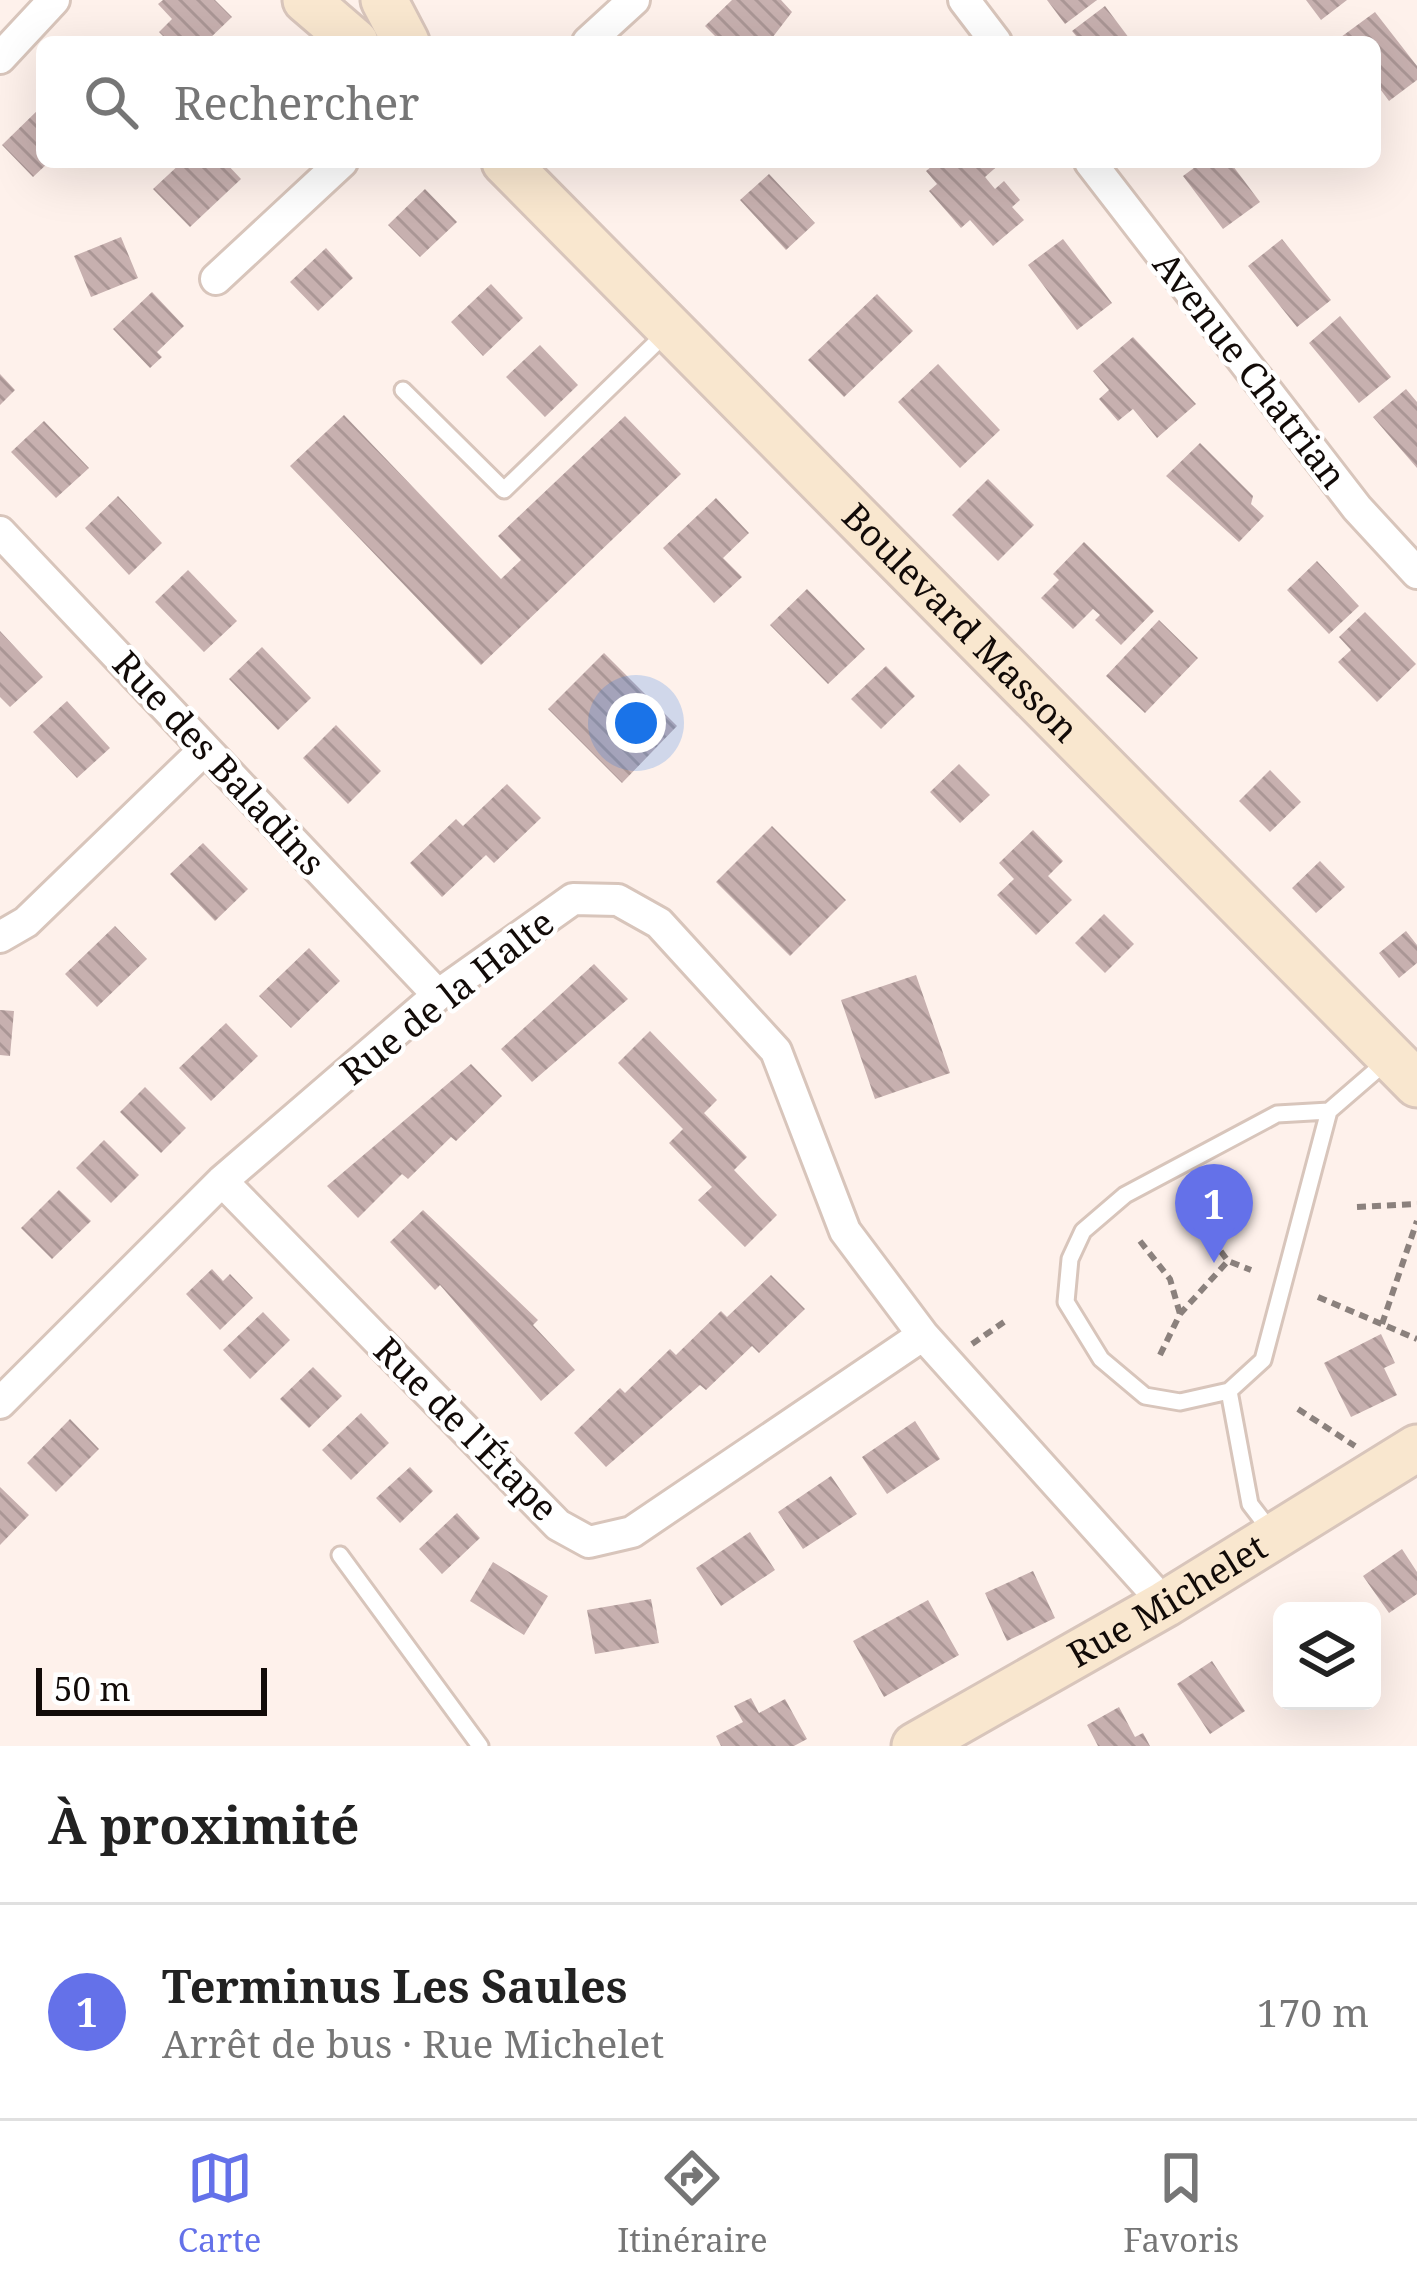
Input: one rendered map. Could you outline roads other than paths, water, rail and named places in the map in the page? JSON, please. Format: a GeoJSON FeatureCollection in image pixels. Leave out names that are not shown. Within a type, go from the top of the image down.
{"type":"FeatureCollection","features":[{"type":"Feature","properties":{"kind":"main road"},"geometry":{"type":"LineString","coordinates":[[306,0],[348,36]]}},
{"type":"Feature","properties":{"kind":"main road"},"geometry":{"type":"LineString","coordinates":[[384,0],[403,36]]}},
{"type":"Feature","properties":{"kind":"main road","name":"Boulevard Masson"},"geometry":{"type":"LineString","coordinates":[[511,168],[668,331],[1408,1061]]}},
{"type":"Feature","properties":{"kind":"main road","name":"Rue Michelet"},"geometry":{"type":"LineString","coordinates":[[915,1746],[1165,1604],[1417,1448]]}},
{"type":"Feature","properties":{"kind":"street"},"geometry":{"type":"LineString","coordinates":[[0,58],[53,0]]}},
{"type":"Feature","properties":{"kind":"street"},"geometry":{"type":"LineString","coordinates":[[595,36],[634,0]]}},
{"type":"Feature","properties":{"kind":"street"},"geometry":{"type":"LineString","coordinates":[[964,0],[991,36]]}},
{"type":"Feature","properties":{"kind":"street"},"geometry":{"type":"LineString","coordinates":[[216,279],[336,168]]}},
{"type":"Feature","properties":{"kind":"street","name":"Avenue Chatrian"},"geometry":{"type":"LineString","coordinates":[[1095,168],[1327,472],[1417,574]]}},
{"type":"Feature","properties":{"kind":"street","name":"Rue des Baladins"},"geometry":{"type":"LineString","coordinates":[[0,532],[437,995]]}},
{"type":"Feature","properties":{"kind":"street"},"geometry":{"type":"LineString","coordinates":[[0,937],[26,922],[205,748]]}},
{"type":"Feature","properties":{"kind":"street","name":"Rue de la Halte"},"geometry":{"type":"LineString","coordinates":[[0,1403],[222,1181],[437,995],[573,899],[618,900],[659,923],[776,1051],[845,1232],[923,1335],[1165,1604]]}},
{"type":"Feature","properties":{"kind":"street","name":"Rue de l'Étape"},"geometry":{"type":"LineString","coordinates":[[222,1181],[558,1525],[589,1542],[632,1532],[923,1335]]}},
{"type":"Feature","properties":{"kind":"lane"},"geometry":{"type":"LineString","coordinates":[[403,390],[504,490],[668,331]]}},
{"type":"Feature","properties":{"kind":"lane"},"geometry":{"type":"LineString","coordinates":[[1329,1112],[1268,1349],[1229,1391],[1162,1402],[1145,1396],[1122,1378],[1071,1316],[1064,1291],[1073,1251],[1104,1210],[1277,1114],[1329,1112],[1408,1061]]}},
{"type":"Feature","properties":{"kind":"lane"},"geometry":{"type":"LineString","coordinates":[[1229,1391],[1250,1504],[1273,1535]]}},
{"type":"Feature","properties":{"kind":"lane"},"geometry":{"type":"LineString","coordinates":[[340,1555],[480,1746]]}},
{"type":"Feature","properties":{"kind":"place","name":"Terminus Les Saules"},"geometry":{"type":"Point","coordinates":[1214,1263]}}]}
